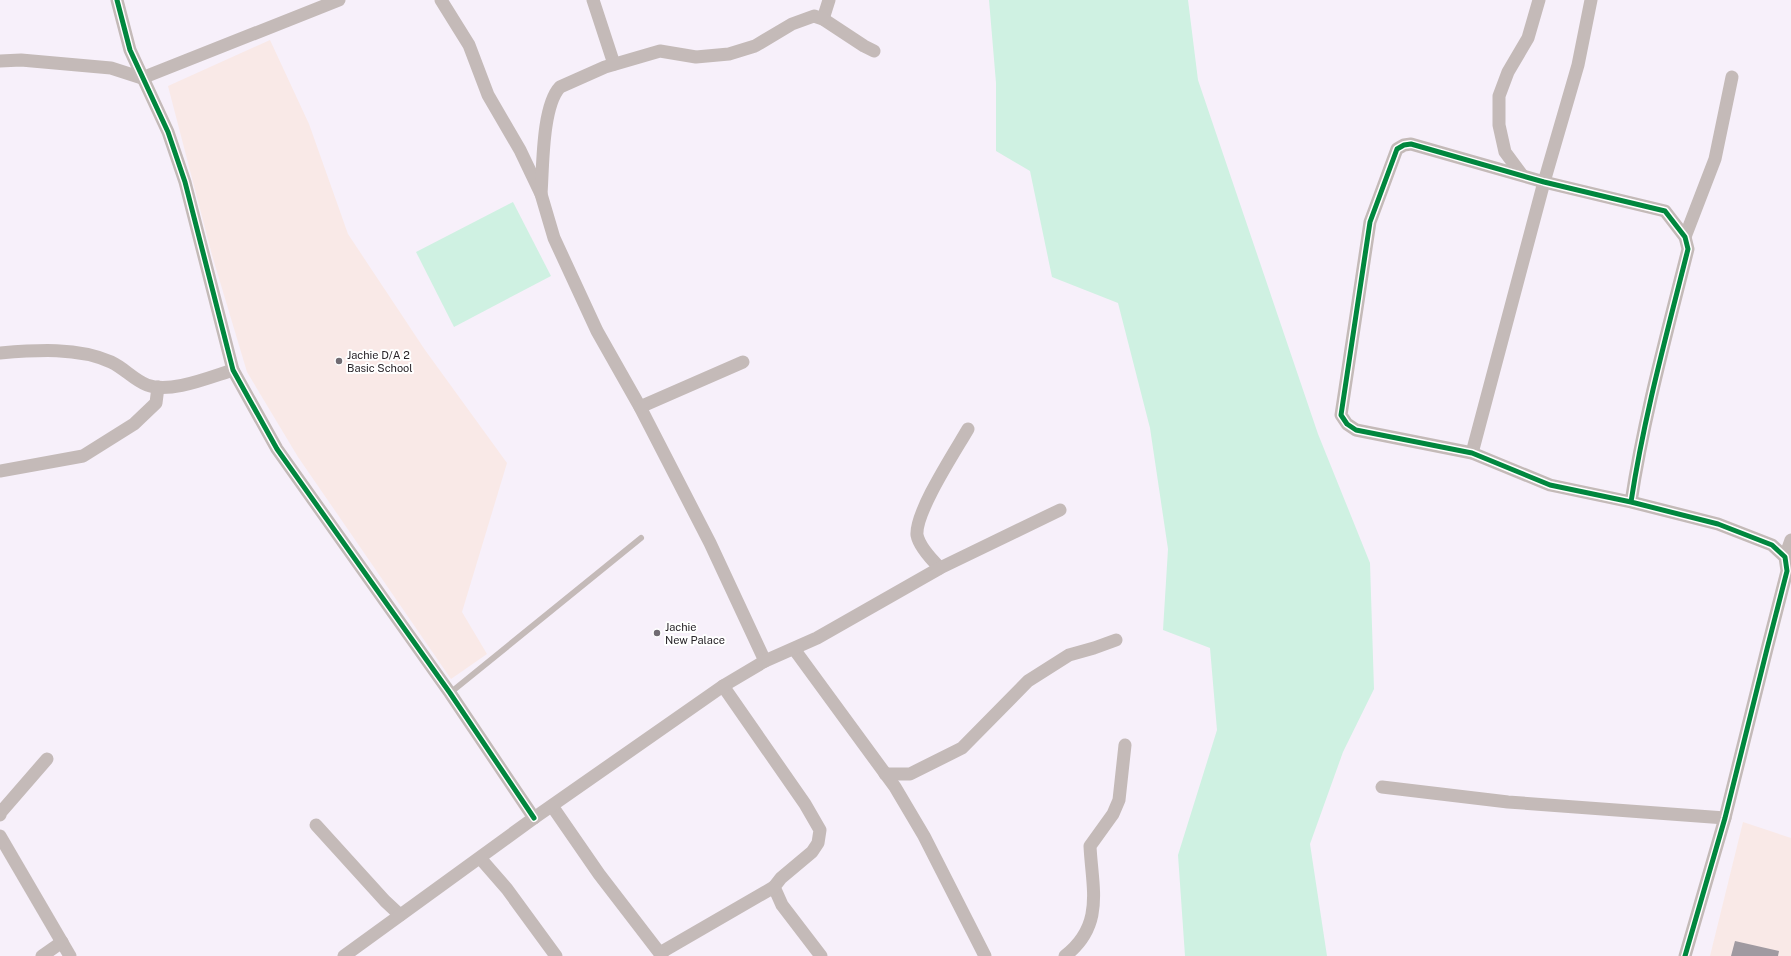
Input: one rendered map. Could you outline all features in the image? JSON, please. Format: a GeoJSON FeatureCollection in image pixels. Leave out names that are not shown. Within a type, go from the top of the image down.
{"type":"FeatureCollection","features":[{"type":"Feature","properties":{"kind":"street"},"geometry":{"type":"LineString","coordinates":[[117,0],[130,50],[168,132],[184,182],[233,370],[277,449],[450,693],[534,818]]}},
{"type":"Feature","properties":{"kind":"street"},"geometry":{"type":"LineString","coordinates":[[0,61],[34,61],[111,68],[142,78],[339,0]]}},
{"type":"Feature","properties":{"kind":"street"},"geometry":{"type":"LineString","coordinates":[[442,0],[469,45],[488,95],[520,150],[541,194],[554,238],[597,331],[640,408],[710,543],[765,661]]}},
{"type":"Feature","properties":{"kind":"street"},"geometry":{"type":"LineString","coordinates":[[593,0],[614,64]]}},
{"type":"Feature","properties":{"kind":"street"},"geometry":{"type":"LineString","coordinates":[[823,19],[829,0]]}},
{"type":"Feature","properties":{"kind":"street"},"geometry":{"type":"LineString","coordinates":[[1522,175],[1505,152],[1499,125],[1499,96],[1508,72],[1528,38],[1539,0]]}},
{"type":"Feature","properties":{"kind":"street"},"geometry":{"type":"LineString","coordinates":[[1472,453],[1544,182],[1578,65],[1591,0]]}},
{"type":"Feature","properties":{"kind":"street"},"geometry":{"type":"LineString","coordinates":[[541,194],[550,104],[555,93],[560,87],[614,64],[660,51],[696,56],[730,54],[755,46],[792,24],[814,16],[823,19],[874,51]]}},
{"type":"Feature","properties":{"kind":"street"},"geometry":{"type":"LineString","coordinates":[[1685,237],[1715,158],[1732,77]]}},
{"type":"Feature","properties":{"kind":"street"},"geometry":{"type":"LineString","coordinates":[[1631,502],[1637,462],[1688,250],[1685,237],[1665,211],[1544,182],[1411,144],[1404,145],[1397,149],[1370,222],[1341,415],[1347,424],[1356,430],[1472,453],[1550,485],[1631,502],[1718,524],[1772,545],[1785,557]]}},
{"type":"Feature","properties":{"kind":"street"},"geometry":{"type":"LineString","coordinates":[[0,352],[63,352],[95,356],[112,363],[147,385],[158,387],[174,386],[233,370]]}},
{"type":"Feature","properties":{"kind":"street"},"geometry":{"type":"LineString","coordinates":[[640,408],[743,362]]}},
{"type":"Feature","properties":{"kind":"street"},"geometry":{"type":"LineString","coordinates":[[0,471],[83,456],[134,424],[156,403],[158,387]]}},
{"type":"Feature","properties":{"kind":"street"},"geometry":{"type":"LineString","coordinates":[[940,568],[926,552],[917,535],[929,496],[968,429]]}},
{"type":"Feature","properties":{"kind":"street"},"geometry":{"type":"LineString","coordinates":[[344,956],[534,818],[723,686],[765,661],[794,649],[940,568],[1060,510]]}},
{"type":"Feature","properties":{"kind":"street"},"geometry":{"type":"LineString","coordinates":[[1685,956],[1725,818],[1786,571],[1785,557],[1791,540]]}},
{"type":"Feature","properties":{"kind":"street"},"geometry":{"type":"LineString","coordinates":[[885,774],[910,774],[962,748],[1028,681],[1068,655],[1116,640]]}},
{"type":"Feature","properties":{"kind":"street"},"geometry":{"type":"LineString","coordinates":[[794,649],[895,787],[924,836],[985,956]]}},
{"type":"Feature","properties":{"kind":"street"},"geometry":{"type":"LineString","coordinates":[[552,806],[599,874],[661,954],[774,887],[781,878],[812,852],[818,842],[820,830],[805,804],[723,686]]}},
{"type":"Feature","properties":{"kind":"street"},"geometry":{"type":"LineString","coordinates":[[1065,956],[1073,950],[1085,936],[1095,904],[1090,846],[1113,814],[1119,800],[1125,745]]}},
{"type":"Feature","properties":{"kind":"street"},"geometry":{"type":"LineString","coordinates":[[0,815],[47,759]]}},
{"type":"Feature","properties":{"kind":"street"},"geometry":{"type":"LineString","coordinates":[[1382,787],[1508,802],[1725,818]]}},
{"type":"Feature","properties":{"kind":"street"},"geometry":{"type":"LineString","coordinates":[[316,824],[385,901],[400,915]]}},
{"type":"Feature","properties":{"kind":"street"},"geometry":{"type":"LineString","coordinates":[[0,836],[70,956]]}},
{"type":"Feature","properties":{"kind":"street"},"geometry":{"type":"LineString","coordinates":[[480,858],[507,889],[556,956]]}},
{"type":"Feature","properties":{"kind":"street"},"geometry":{"type":"LineString","coordinates":[[774,887],[782,905],[821,956]]}},
{"type":"Feature","properties":{"kind":"street"},"geometry":{"type":"LineString","coordinates":[[42,956],[62,942]]}},
{"type":"Feature","properties":{"kind":"lane"},"geometry":{"type":"LineString","coordinates":[[450,693],[641,538]]}},
{"type":"Feature","properties":{"kind":"shaded area","name":"Jachie D/A 2 Basic School"},"geometry":{"type":"Polygon","coordinates":[[[270,40],[309,124],[348,234],[425,350],[507,463],[462,612],[487,654],[451,679],[298,457],[247,372],[212,255],[168,86],[270,40]]]}},
{"type":"Feature","properties":{"kind":"shaded area"},"geometry":{"type":"Polygon","coordinates":[[[1743,822],[1791,838],[1791,956],[1710,956],[1743,822]]]}},
{"type":"Feature","properties":{"kind":"green space"},"geometry":{"type":"Polygon","coordinates":[[[989,0],[1188,0],[1198,80],[1318,434],[1370,563],[1374,689],[1343,752],[1310,844],[1327,956],[1185,956],[1178,855],[1217,730],[1210,648],[1163,630],[1168,549],[1150,428],[1118,303],[1052,277],[1030,171],[996,151],[996,83],[989,0]]]}},
{"type":"Feature","properties":{"kind":"green space"},"geometry":{"type":"Polygon","coordinates":[[[513,202],[551,276],[454,327],[416,252],[513,202]]]}},
{"type":"Feature","properties":{"kind":"building"},"geometry":{"type":"Polygon","coordinates":[[[1735,941],[1779,951],[1778,956],[1731,956],[1735,941]]]}},
{"type":"Feature","properties":{"kind":"cycle path"},"geometry":{"type":"LineString","coordinates":[[117,0],[130,50],[168,132],[185,182],[233,370],[277,449],[450,693],[534,818]]}},
{"type":"Feature","properties":{"kind":"cycle path"},"geometry":{"type":"LineString","coordinates":[[1631,502],[1649,406],[1688,249],[1685,237],[1665,211],[1544,182],[1411,144],[1404,145],[1397,149],[1370,222],[1341,415],[1347,424],[1356,430],[1472,453],[1550,485],[1631,502],[1718,524],[1772,545],[1785,557],[1787,571],[1725,818],[1685,956]]}},
{"type":"Feature","properties":{"kind":"place","name":"Jachie D/A 2 Basic School"},"geometry":{"type":"Point","coordinates":[339,361]}},
{"type":"Feature","properties":{"kind":"place","name":"Jachie New Palace"},"geometry":{"type":"Point","coordinates":[657,633]}}]}
